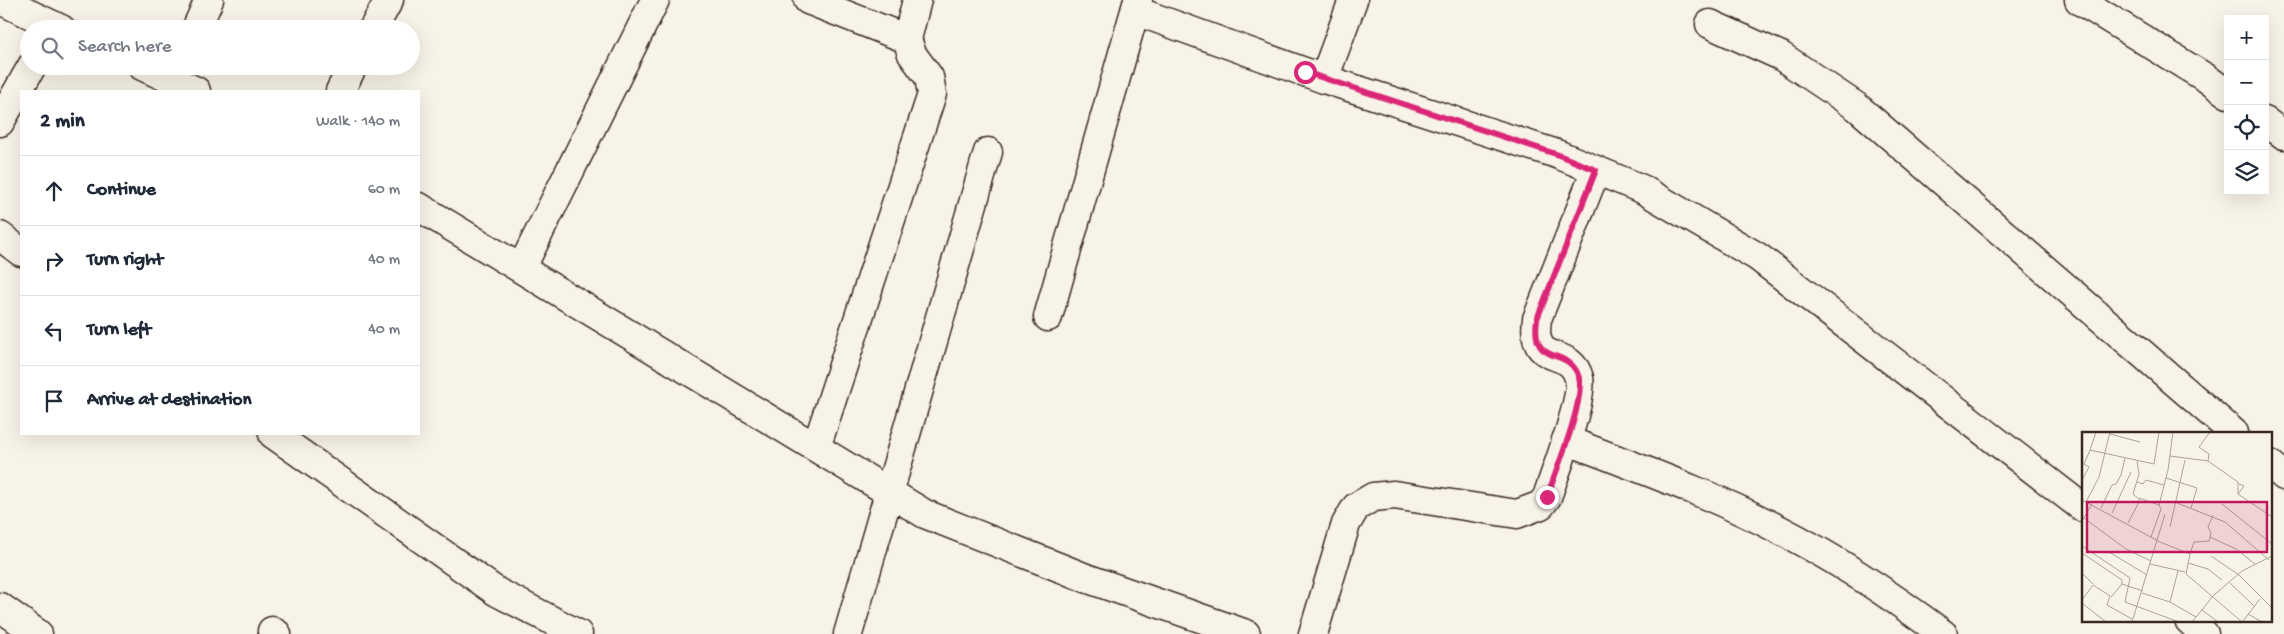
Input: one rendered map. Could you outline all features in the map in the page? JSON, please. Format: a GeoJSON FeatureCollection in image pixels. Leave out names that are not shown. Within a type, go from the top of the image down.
{"type":"FeatureCollection","features":[{"type":"Feature","properties":{"kind":"street"},"geometry":{"type":"LineString","coordinates":[[0,0],[41,20]]}},
{"type":"Feature","properties":{"kind":"street"},"geometry":{"type":"LineString","coordinates":[[200,20],[209,0]]}},
{"type":"Feature","properties":{"kind":"street"},"geometry":{"type":"LineString","coordinates":[[379,20],[389,0]]}},
{"type":"Feature","properties":{"kind":"street"},"geometry":{"type":"LineString","coordinates":[[521,269],[654,0]]}},
{"type":"Feature","properties":{"kind":"street"},"geometry":{"type":"LineString","coordinates":[[808,0],[907,39]]}},
{"type":"Feature","properties":{"kind":"street"},"geometry":{"type":"LineString","coordinates":[[816,448],[932,94],[929,77],[912,54],[907,39],[917,0]]}},
{"type":"Feature","properties":{"kind":"street"},"geometry":{"type":"LineString","coordinates":[[1324,79],[1353,0]]}},
{"type":"Feature","properties":{"kind":"street"},"geometry":{"type":"LineString","coordinates":[[2079,0],[2206,78],[2224,91]]}},
{"type":"Feature","properties":{"kind":"street"},"geometry":{"type":"LineString","coordinates":[[1048,317],[1137,5],[1324,79],[1556,154],[1642,189],[1758,257],[2082,507]]}},
{"type":"Feature","properties":{"kind":"street"},"geometry":{"type":"LineString","coordinates":[[1710,24],[1782,56],[1857,107],[2233,432]]}},
{"type":"Feature","properties":{"kind":"street"},"geometry":{"type":"LineString","coordinates":[[0,122],[27,75]]}},
{"type":"Feature","properties":{"kind":"street"},"geometry":{"type":"LineString","coordinates":[[170,75],[183,79]]}},
{"type":"Feature","properties":{"kind":"street"},"geometry":{"type":"LineString","coordinates":[[341,90],[348,75]]}},
{"type":"Feature","properties":{"kind":"street"},"geometry":{"type":"LineString","coordinates":[[2269,124],[2284,135]]}},
{"type":"Feature","properties":{"kind":"street"},"geometry":{"type":"LineString","coordinates":[[848,634],[988,152]]}},
{"type":"Feature","properties":{"kind":"street"},"geometry":{"type":"LineString","coordinates":[[1313,634],[1346,524],[1356,507],[1373,497],[1394,494],[1517,514],[1530,511],[1541,505],[1547,497],[1581,388],[1575,368],[1568,362],[1544,351],[1538,345],[1535,333],[1537,319],[1596,170]]}},
{"type":"Feature","properties":{"kind":"street"},"geometry":{"type":"LineString","coordinates":[[420,208],[925,514],[1086,578],[1246,634]]}},
{"type":"Feature","properties":{"kind":"street"},"geometry":{"type":"LineString","coordinates":[[0,236],[20,251]]}},
{"type":"Feature","properties":{"kind":"street"},"geometry":{"type":"LineString","coordinates":[[275,435],[497,592],[578,634]]}},
{"type":"Feature","properties":{"kind":"street"},"geometry":{"type":"LineString","coordinates":[[1566,440],[1683,485],[1780,530],[1894,597],[1943,634]]}},
{"type":"Feature","properties":{"kind":"street"},"geometry":{"type":"LineString","coordinates":[[2272,466],[2284,476]]}},
{"type":"Feature","properties":{"kind":"street"},"geometry":{"type":"LineString","coordinates":[[0,607],[38,634]]}},
{"type":"Feature","properties":{"kind":"street"},"geometry":{"type":"LineString","coordinates":[[2191,622],[2204,634]]}},
{"type":"Feature","properties":{"kind":"route"},"geometry":{"type":"LineString","coordinates":[[1305,72],[1556,154],[1596,170],[1537,319],[1535,333],[1538,345],[1544,351],[1568,362],[1575,368],[1581,388],[1547,497]]}}]}
